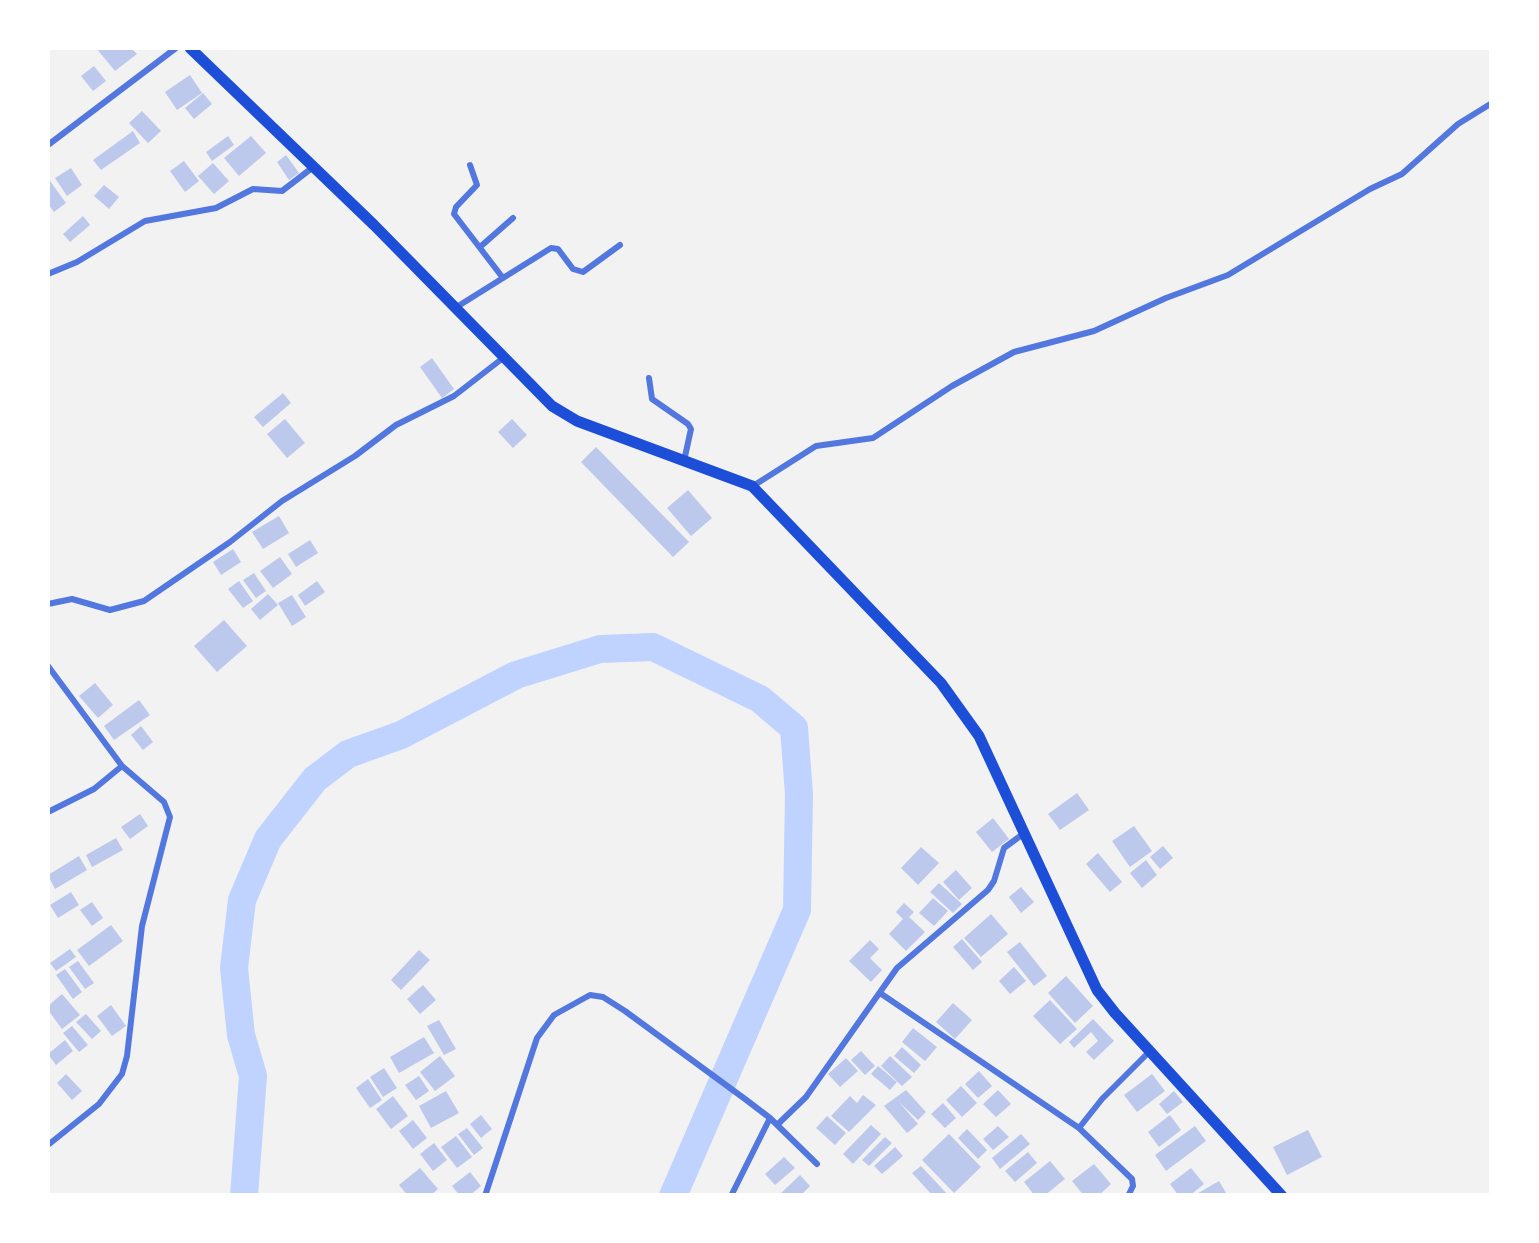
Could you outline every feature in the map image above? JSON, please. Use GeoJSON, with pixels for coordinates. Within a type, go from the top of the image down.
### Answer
{"type":"FeatureCollection","features":[{"type":"Feature","properties":{"kind":"main road"},"geometry":{"type":"LineString","coordinates":[[190,48],[552,406],[577,421],[752,486],[941,682],[979,736],[1090,977],[1115,1013],[1282,1196]]}},
{"type":"Feature","properties":{"kind":"street"},"geometry":{"type":"LineString","coordinates":[[48,145],[176,48]]}},
{"type":"Feature","properties":{"kind":"street"},"geometry":{"type":"LineString","coordinates":[[752,486],[816,446],[873,438],[942,392],[1014,352],[1094,331],[1228,275],[1370,189],[1402,174],[1458,124],[1492,104]]}},
{"type":"Feature","properties":{"kind":"street"},"geometry":{"type":"LineString","coordinates":[[470,165],[477,185],[456,206],[454,214],[503,278]]}},
{"type":"Feature","properties":{"kind":"street"},"geometry":{"type":"LineString","coordinates":[[48,274],[77,262],[136,225],[154,218],[216,208],[253,189],[282,191],[313,167]]}},
{"type":"Feature","properties":{"kind":"street"},"geometry":{"type":"LineString","coordinates":[[480,248],[514,218]]}},
{"type":"Feature","properties":{"kind":"street"},"geometry":{"type":"LineString","coordinates":[[454,308],[551,248],[558,249],[573,269],[583,272],[620,245]]}},
{"type":"Feature","properties":{"kind":"street"},"geometry":{"type":"LineString","coordinates":[[48,604],[72,600],[110,610],[144,601],[282,501],[355,456],[396,425],[454,396],[503,358]]}},
{"type":"Feature","properties":{"kind":"street"},"geometry":{"type":"LineString","coordinates":[[649,378],[652,399],[691,430],[684,462]]}},
{"type":"Feature","properties":{"kind":"street"},"geometry":{"type":"LineString","coordinates":[[48,666],[122,766],[164,802],[170,817],[142,926],[128,1056],[113,1089],[48,1145]]}},
{"type":"Feature","properties":{"kind":"street"},"geometry":{"type":"LineString","coordinates":[[48,812],[94,790],[122,766]]}},
{"type":"Feature","properties":{"kind":"street"},"geometry":{"type":"LineString","coordinates":[[730,1196],[774,1122],[806,1097],[904,962],[988,890],[1004,848],[1024,833]]}},
{"type":"Feature","properties":{"kind":"street"},"geometry":{"type":"LineString","coordinates":[[880,994],[1080,1128],[1132,1179],[1128,1196]]}},
{"type":"Feature","properties":{"kind":"street"},"geometry":{"type":"LineString","coordinates":[[485,1196],[537,1038],[554,1015],[580,999],[603,997],[774,1122],[817,1164]]}},
{"type":"Feature","properties":{"kind":"street"},"geometry":{"type":"LineString","coordinates":[[1080,1128],[1102,1099],[1150,1052]]}},
{"type":"Feature","properties":{"kind":"building"},"geometry":{"type":"Polygon","coordinates":[[[96,48],[131,48],[137,54],[115,71],[96,48]]]}},
{"type":"Feature","properties":{"kind":"building"},"geometry":{"type":"Polygon","coordinates":[[[94,66],[106,81],[93,91],[81,76],[94,66]]]}},
{"type":"Feature","properties":{"kind":"building"},"geometry":{"type":"Polygon","coordinates":[[[190,75],[202,93],[177,110],[165,92],[190,75]]]}},
{"type":"Feature","properties":{"kind":"building"},"geometry":{"type":"Polygon","coordinates":[[[203,93],[212,104],[194,119],[185,108],[203,93]]]}},
{"type":"Feature","properties":{"kind":"building"},"geometry":{"type":"Polygon","coordinates":[[[142,111],[161,131],[148,143],[129,123],[142,111]]]}},
{"type":"Feature","properties":{"kind":"building"},"geometry":{"type":"Polygon","coordinates":[[[133,131],[140,143],[101,170],[93,160],[133,131]]]}},
{"type":"Feature","properties":{"kind":"building"},"geometry":{"type":"Polygon","coordinates":[[[228,136],[234,145],[212,161],[206,152],[228,136]]]}},
{"type":"Feature","properties":{"kind":"building"},"geometry":{"type":"Polygon","coordinates":[[[251,136],[266,153],[239,176],[224,158],[251,136]]]}},
{"type":"Feature","properties":{"kind":"building"},"geometry":{"type":"Polygon","coordinates":[[[286,155],[299,173],[289,180],[277,162],[286,155]]]}},
{"type":"Feature","properties":{"kind":"building"},"geometry":{"type":"Polygon","coordinates":[[[184,161],[199,181],[185,192],[170,171],[184,161]]]}},
{"type":"Feature","properties":{"kind":"building"},"geometry":{"type":"Polygon","coordinates":[[[213,163],[229,181],[214,194],[198,176],[213,163]]]}},
{"type":"Feature","properties":{"kind":"building"},"geometry":{"type":"Polygon","coordinates":[[[71,168],[82,185],[67,196],[55,178],[71,168]]]}},
{"type":"Feature","properties":{"kind":"building"},"geometry":{"type":"Polygon","coordinates":[[[50,181],[66,203],[54,212],[48,204],[50,181]]]}},
{"type":"Feature","properties":{"kind":"building"},"geometry":{"type":"Polygon","coordinates":[[[104,185],[119,197],[109,209],[94,196],[104,185]]]}},
{"type":"Feature","properties":{"kind":"building"},"geometry":{"type":"Polygon","coordinates":[[[83,216],[90,225],[70,242],[63,234],[83,216]]]}},
{"type":"Feature","properties":{"kind":"building"},"geometry":{"type":"Polygon","coordinates":[[[432,358],[454,389],[442,398],[420,367],[432,358]]]}},
{"type":"Feature","properties":{"kind":"building"},"geometry":{"type":"Polygon","coordinates":[[[283,393],[291,403],[263,427],[254,417],[283,393]]]}},
{"type":"Feature","properties":{"kind":"building"},"geometry":{"type":"Polygon","coordinates":[[[285,419],[305,443],[287,458],[267,434],[285,419]]]}},
{"type":"Feature","properties":{"kind":"building"},"geometry":{"type":"Polygon","coordinates":[[[512,419],[527,435],[513,448],[498,432],[512,419]]]}},
{"type":"Feature","properties":{"kind":"building"},"geometry":{"type":"Polygon","coordinates":[[[596,447],[689,542],[673,557],[581,462],[596,447]]]}},
{"type":"Feature","properties":{"kind":"building"},"geometry":{"type":"Polygon","coordinates":[[[688,490],[712,518],[691,536],[667,508],[688,490]]]}},
{"type":"Feature","properties":{"kind":"building"},"geometry":{"type":"Polygon","coordinates":[[[279,516],[289,533],[263,549],[252,532],[279,516]]]}},
{"type":"Feature","properties":{"kind":"building"},"geometry":{"type":"Polygon","coordinates":[[[310,540],[318,553],[296,567],[288,554],[310,540]]]}},
{"type":"Feature","properties":{"kind":"building"},"geometry":{"type":"Polygon","coordinates":[[[233,549],[241,562],[221,575],[213,562],[233,549]]]}},
{"type":"Feature","properties":{"kind":"building"},"geometry":{"type":"Polygon","coordinates":[[[280,557],[292,574],[273,588],[260,571],[280,557]]]}},
{"type":"Feature","properties":{"kind":"building"},"geometry":{"type":"Polygon","coordinates":[[[254,573],[266,591],[256,598],[243,580],[254,573]]]}},
{"type":"Feature","properties":{"kind":"building"},"geometry":{"type":"Polygon","coordinates":[[[239,581],[253,601],[243,608],[228,589],[239,581]]]}},
{"type":"Feature","properties":{"kind":"building"},"geometry":{"type":"Polygon","coordinates":[[[317,581],[325,592],[305,606],[298,595],[317,581]]]}},
{"type":"Feature","properties":{"kind":"building"},"geometry":{"type":"Polygon","coordinates":[[[268,594],[278,605],[260,620],[251,609],[268,594]]]}},
{"type":"Feature","properties":{"kind":"building"},"geometry":{"type":"Polygon","coordinates":[[[292,595],[306,617],[292,626],[278,603],[292,595]]]}},
{"type":"Feature","properties":{"kind":"building"},"geometry":{"type":"Polygon","coordinates":[[[224,620],[247,646],[217,672],[194,646],[224,620]]]}},
{"type":"Feature","properties":{"kind":"building"},"geometry":{"type":"Polygon","coordinates":[[[95,683],[113,705],[98,718],[79,696],[95,683]]]}},
{"type":"Feature","properties":{"kind":"building"},"geometry":{"type":"Polygon","coordinates":[[[139,700],[150,715],[114,740],[104,726],[139,700]]]}},
{"type":"Feature","properties":{"kind":"building"},"geometry":{"type":"Polygon","coordinates":[[[141,726],[153,742],[143,750],[131,735],[141,726]]]}},
{"type":"Feature","properties":{"kind":"building"},"geometry":{"type":"Polygon","coordinates":[[[1077,793],[1089,810],[1060,830],[1048,814],[1077,793]]]}},
{"type":"Feature","properties":{"kind":"building"},"geometry":{"type":"Polygon","coordinates":[[[140,814],[148,826],[130,839],[121,827],[140,814]]]}},
{"type":"Feature","properties":{"kind":"building"},"geometry":{"type":"Polygon","coordinates":[[[993,818],[1009,839],[992,852],[976,832],[993,818]]]}},
{"type":"Feature","properties":{"kind":"building"},"geometry":{"type":"Polygon","coordinates":[[[1134,826],[1152,851],[1130,867],[1112,841],[1134,826]]]}},
{"type":"Feature","properties":{"kind":"building"},"geometry":{"type":"Polygon","coordinates":[[[116,838],[123,850],[92,867],[86,855],[116,838]]]}},
{"type":"Feature","properties":{"kind":"building"},"geometry":{"type":"Polygon","coordinates":[[[1163,846],[1173,858],[1160,869],[1150,857],[1163,846]]]}},
{"type":"Feature","properties":{"kind":"building"},"geometry":{"type":"Polygon","coordinates":[[[921,847],[939,863],[918,885],[901,868],[921,847]]]}},
{"type":"Feature","properties":{"kind":"building"},"geometry":{"type":"Polygon","coordinates":[[[1098,853],[1122,882],[1110,892],[1086,864],[1098,853]]]}},
{"type":"Feature","properties":{"kind":"building"},"geometry":{"type":"Polygon","coordinates":[[[79,856],[87,870],[55,889],[48,875],[79,856]]]}},
{"type":"Feature","properties":{"kind":"building"},"geometry":{"type":"Polygon","coordinates":[[[1146,860],[1157,875],[1142,888],[1130,873],[1146,860]]]}},
{"type":"Feature","properties":{"kind":"building"},"geometry":{"type":"Polygon","coordinates":[[[956,870],[972,888],[959,900],[943,882],[956,870]]]}},
{"type":"Feature","properties":{"kind":"building"},"geometry":{"type":"Polygon","coordinates":[[[939,883],[962,904],[953,913],[930,892],[939,883]]]}},
{"type":"Feature","properties":{"kind":"building"},"geometry":{"type":"Polygon","coordinates":[[[1021,887],[1034,902],[1021,913],[1009,897],[1021,887]]]}},
{"type":"Feature","properties":{"kind":"building"},"geometry":{"type":"Polygon","coordinates":[[[71,892],[79,905],[58,918],[50,905],[71,892]]]}},
{"type":"Feature","properties":{"kind":"building"},"geometry":{"type":"Polygon","coordinates":[[[933,898],[948,911],[934,926],[919,913],[933,898]]]}},
{"type":"Feature","properties":{"kind":"building"},"geometry":{"type":"Polygon","coordinates":[[[92,902],[103,918],[92,926],[80,910],[92,902]]]}},
{"type":"Feature","properties":{"kind":"building"},"geometry":{"type":"Polygon","coordinates":[[[904,903],[914,912],[909,917],[925,932],[906,951],[889,934],[903,919],[896,912],[904,903]]]}},
{"type":"Feature","properties":{"kind":"building"},"geometry":{"type":"Polygon","coordinates":[[[991,914],[1008,934],[981,957],[964,938],[991,914]]]}},
{"type":"Feature","properties":{"kind":"building"},"geometry":{"type":"Polygon","coordinates":[[[111,925],[123,941],[89,966],[77,950],[111,925]]]}},
{"type":"Feature","properties":{"kind":"building"},"geometry":{"type":"Polygon","coordinates":[[[962,939],[982,962],[973,970],[953,947],[962,939]]]}},
{"type":"Feature","properties":{"kind":"building"},"geometry":{"type":"Polygon","coordinates":[[[870,940],[879,949],[870,958],[882,970],[871,982],[849,961],[870,940]]]}},
{"type":"Feature","properties":{"kind":"building"},"geometry":{"type":"Polygon","coordinates":[[[1020,942],[1047,976],[1034,986],[1007,952],[1020,942]]]}},
{"type":"Feature","properties":{"kind":"building"},"geometry":{"type":"Polygon","coordinates":[[[70,949],[76,957],[56,971],[50,963],[70,949]]]}},
{"type":"Feature","properties":{"kind":"building"},"geometry":{"type":"Polygon","coordinates":[[[419,950],[430,960],[401,990],[391,980],[419,950]]]}},
{"type":"Feature","properties":{"kind":"building"},"geometry":{"type":"Polygon","coordinates":[[[78,961],[94,983],[85,989],[69,967],[78,961]]]}},
{"type":"Feature","properties":{"kind":"building"},"geometry":{"type":"Polygon","coordinates":[[[1014,967],[1026,981],[1010,994],[999,981],[1014,967]]]}},
{"type":"Feature","properties":{"kind":"building"},"geometry":{"type":"Polygon","coordinates":[[[65,969],[82,992],[73,999],[56,975],[65,969]]]}},
{"type":"Feature","properties":{"kind":"building"},"geometry":{"type":"Polygon","coordinates":[[[1066,976],[1093,1006],[1075,1023],[1048,993],[1066,976]]]}},
{"type":"Feature","properties":{"kind":"building"},"geometry":{"type":"Polygon","coordinates":[[[423,985],[436,1000],[420,1014],[407,999],[423,985]]]}},
{"type":"Feature","properties":{"kind":"building"},"geometry":{"type":"Polygon","coordinates":[[[62,994],[80,1015],[62,1029],[48,1006],[62,994]]]}},
{"type":"Feature","properties":{"kind":"building"},"geometry":{"type":"Polygon","coordinates":[[[1050,1000],[1077,1029],[1060,1044],[1033,1016],[1050,1000]]]}},
{"type":"Feature","properties":{"kind":"building"},"geometry":{"type":"Polygon","coordinates":[[[953,1003],[972,1020],[955,1039],[936,1022],[953,1003]]]}},
{"type":"Feature","properties":{"kind":"building"},"geometry":{"type":"Polygon","coordinates":[[[111,1005],[126,1026],[112,1036],[97,1016],[111,1005]]]}},
{"type":"Feature","properties":{"kind":"building"},"geometry":{"type":"Polygon","coordinates":[[[86,1014],[101,1031],[92,1039],[76,1022],[86,1014]]]}},
{"type":"Feature","properties":{"kind":"building"},"geometry":{"type":"Polygon","coordinates":[[[1093,1019],[1114,1041],[1094,1060],[1086,1052],[1098,1041],[1091,1032],[1074,1048],[1069,1042],[1093,1019]]]}},
{"type":"Feature","properties":{"kind":"building"},"geometry":{"type":"Polygon","coordinates":[[[439,1020],[456,1049],[444,1055],[427,1026],[439,1020]]]}},
{"type":"Feature","properties":{"kind":"building"},"geometry":{"type":"Polygon","coordinates":[[[72,1026],[88,1045],[79,1052],[63,1033],[72,1026]]]}},
{"type":"Feature","properties":{"kind":"building"},"geometry":{"type":"Polygon","coordinates":[[[913,1028],[937,1047],[925,1061],[902,1042],[913,1028]]]}},
{"type":"Feature","properties":{"kind":"building"},"geometry":{"type":"Polygon","coordinates":[[[424,1037],[434,1053],[399,1073],[390,1057],[424,1037]]]}},
{"type":"Feature","properties":{"kind":"building"},"geometry":{"type":"Polygon","coordinates":[[[65,1040],[73,1051],[56,1065],[48,1054],[65,1040]]]}},
{"type":"Feature","properties":{"kind":"building"},"geometry":{"type":"Polygon","coordinates":[[[902,1047],[921,1065],[914,1073],[894,1056],[902,1047]]]}},
{"type":"Feature","properties":{"kind":"building"},"geometry":{"type":"Polygon","coordinates":[[[861,1051],[875,1066],[865,1075],[851,1060],[861,1051]]]}},
{"type":"Feature","properties":{"kind":"building"},"geometry":{"type":"Polygon","coordinates":[[[440,1056],[455,1076],[435,1091],[420,1072],[440,1056]]]}},
{"type":"Feature","properties":{"kind":"building"},"geometry":{"type":"Polygon","coordinates":[[[890,1056],[912,1077],[902,1086],[881,1066],[890,1056]]]}},
{"type":"Feature","properties":{"kind":"building"},"geometry":{"type":"Polygon","coordinates":[[[846,1058],[858,1071],[840,1087],[828,1074],[846,1058]]]}},
{"type":"Feature","properties":{"kind":"building"},"geometry":{"type":"Polygon","coordinates":[[[878,1066],[897,1082],[890,1090],[871,1074],[878,1066]]]}},
{"type":"Feature","properties":{"kind":"building"},"geometry":{"type":"Polygon","coordinates":[[[384,1068],[397,1088],[383,1097],[370,1077],[384,1068]]]}},
{"type":"Feature","properties":{"kind":"building"},"geometry":{"type":"Polygon","coordinates":[[[979,1071],[992,1086],[978,1098],[965,1084],[979,1071]]]}},
{"type":"Feature","properties":{"kind":"building"},"geometry":{"type":"Polygon","coordinates":[[[66,1074],[82,1091],[72,1100],[57,1083],[66,1074]]]}},
{"type":"Feature","properties":{"kind":"building"},"geometry":{"type":"Polygon","coordinates":[[[1152,1074],[1165,1091],[1137,1112],[1124,1095],[1152,1074]]]}},
{"type":"Feature","properties":{"kind":"building"},"geometry":{"type":"Polygon","coordinates":[[[419,1076],[429,1091],[416,1100],[405,1085],[419,1076]]]}},
{"type":"Feature","properties":{"kind":"building"},"geometry":{"type":"Polygon","coordinates":[[[368,1079],[382,1100],[370,1108],[356,1088],[368,1079]]]}},
{"type":"Feature","properties":{"kind":"building"},"geometry":{"type":"Polygon","coordinates":[[[961,1086],[977,1103],[962,1117],[946,1100],[961,1086]]]}},
{"type":"Feature","properties":{"kind":"building"},"geometry":{"type":"Polygon","coordinates":[[[906,1090],[926,1112],[918,1120],[899,1102],[918,1124],[907,1133],[884,1106],[906,1090]]]}},
{"type":"Feature","properties":{"kind":"building"},"geometry":{"type":"Polygon","coordinates":[[[998,1090],[1011,1104],[996,1117],[983,1104],[998,1090]]]}},
{"type":"Feature","properties":{"kind":"building"},"geometry":{"type":"Polygon","coordinates":[[[446,1091],[459,1113],[431,1128],[419,1106],[446,1091]]]}},
{"type":"Feature","properties":{"kind":"building"},"geometry":{"type":"Polygon","coordinates":[[[1174,1091],[1183,1102],[1167,1114],[1159,1104],[1174,1091]]]}},
{"type":"Feature","properties":{"kind":"building"},"geometry":{"type":"Polygon","coordinates":[[[863,1095],[876,1105],[849,1132],[831,1116],[850,1096],[857,1103],[863,1095]]]}},
{"type":"Feature","properties":{"kind":"building"},"geometry":{"type":"Polygon","coordinates":[[[393,1096],[408,1116],[391,1129],[376,1109],[393,1096]]]}},
{"type":"Feature","properties":{"kind":"building"},"geometry":{"type":"Polygon","coordinates":[[[943,1103],[956,1118],[945,1128],[931,1114],[943,1103]]]}},
{"type":"Feature","properties":{"kind":"building"},"geometry":{"type":"Polygon","coordinates":[[[481,1115],[492,1129],[481,1138],[470,1124],[481,1115]]]}},
{"type":"Feature","properties":{"kind":"building"},"geometry":{"type":"Polygon","coordinates":[[[1170,1115],[1181,1130],[1159,1147],[1148,1132],[1170,1115]]]}},
{"type":"Feature","properties":{"kind":"building"},"geometry":{"type":"Polygon","coordinates":[[[827,1116],[846,1133],[835,1145],[816,1128],[827,1116]]]}},
{"type":"Feature","properties":{"kind":"building"},"geometry":{"type":"Polygon","coordinates":[[[413,1120],[427,1138],[413,1149],[399,1131],[413,1120]]]}},
{"type":"Feature","properties":{"kind":"building"},"geometry":{"type":"Polygon","coordinates":[[[871,1125],[881,1134],[853,1164],[843,1154],[871,1125]]]}},
{"type":"Feature","properties":{"kind":"building"},"geometry":{"type":"Polygon","coordinates":[[[998,1126],[1009,1137],[993,1150],[983,1139],[998,1126]]]}},
{"type":"Feature","properties":{"kind":"building"},"geometry":{"type":"Polygon","coordinates":[[[1195,1126],[1206,1141],[1166,1171],[1155,1155],[1195,1126]]]}},
{"type":"Feature","properties":{"kind":"building"},"geometry":{"type":"Polygon","coordinates":[[[467,1128],[483,1148],[474,1155],[458,1134],[467,1128]]]}},
{"type":"Feature","properties":{"kind":"building"},"geometry":{"type":"Polygon","coordinates":[[[967,1129],[987,1150],[978,1159],[958,1138],[967,1129]]]}},
{"type":"Feature","properties":{"kind":"building"},"geometry":{"type":"Polygon","coordinates":[[[1308,1130],[1322,1157],[1287,1175],[1273,1147],[1308,1130]]]}},
{"type":"Feature","properties":{"kind":"building"},"geometry":{"type":"Polygon","coordinates":[[[949,1134],[981,1167],[954,1193],[922,1160],[949,1134]]]}},
{"type":"Feature","properties":{"kind":"building"},"geometry":{"type":"Polygon","coordinates":[[[1021,1134],[1030,1144],[1000,1169],[992,1158],[1021,1134]]]}},
{"type":"Feature","properties":{"kind":"building"},"geometry":{"type":"Polygon","coordinates":[[[456,1136],[472,1157],[457,1168],[441,1147],[456,1136]]]}},
{"type":"Feature","properties":{"kind":"building"},"geometry":{"type":"Polygon","coordinates":[[[885,1137],[892,1143],[869,1166],[862,1160],[885,1137]]]}},
{"type":"Feature","properties":{"kind":"building"},"geometry":{"type":"Polygon","coordinates":[[[434,1143],[447,1160],[433,1171],[420,1154],[434,1143]]]}},
{"type":"Feature","properties":{"kind":"building"},"geometry":{"type":"Polygon","coordinates":[[[895,1147],[903,1156],[882,1174],[874,1166],[895,1147]]]}},
{"type":"Feature","properties":{"kind":"building"},"geometry":{"type":"Polygon","coordinates":[[[1028,1152],[1037,1163],[1015,1182],[1005,1171],[1028,1152]]]}},
{"type":"Feature","properties":{"kind":"building"},"geometry":{"type":"Polygon","coordinates":[[[784,1157],[795,1168],[775,1185],[765,1174],[784,1157]]]}},
{"type":"Feature","properties":{"kind":"building"},"geometry":{"type":"Polygon","coordinates":[[[1050,1161],[1065,1179],[1044,1196],[1035,1196],[1024,1182],[1050,1161]]]}},
{"type":"Feature","properties":{"kind":"building"},"geometry":{"type":"Polygon","coordinates":[[[1094,1164],[1111,1184],[1098,1196],[1084,1196],[1072,1181],[1094,1164]]]}},
{"type":"Feature","properties":{"kind":"building"},"geometry":{"type":"Polygon","coordinates":[[[921,1166],[949,1196],[933,1196],[912,1173],[921,1166]]]}},
{"type":"Feature","properties":{"kind":"building"},"geometry":{"type":"Polygon","coordinates":[[[420,1168],[438,1189],[430,1196],[408,1196],[399,1185],[420,1168]]]}},
{"type":"Feature","properties":{"kind":"building"},"geometry":{"type":"Polygon","coordinates":[[[1191,1168],[1204,1184],[1189,1196],[1179,1196],[1170,1184],[1191,1168]]]}},
{"type":"Feature","properties":{"kind":"building"},"geometry":{"type":"Polygon","coordinates":[[[470,1172],[481,1186],[469,1196],[460,1196],[452,1186],[470,1172]]]}},
{"type":"Feature","properties":{"kind":"building"},"geometry":{"type":"Polygon","coordinates":[[[800,1175],[810,1186],[800,1196],[778,1196],[800,1175]]]}},
{"type":"Feature","properties":{"kind":"building"},"geometry":{"type":"Polygon","coordinates":[[[1219,1181],[1228,1196],[1193,1196],[1219,1181]]]}},
{"type":"Feature","properties":{"kind":"waterway"},"geometry":{"type":"LineString","coordinates":[[244,1196],[253,1076],[241,1035],[234,968],[242,900],[268,839],[315,779],[348,754],[401,735],[516,675],[600,649],[653,647],[760,699],[794,728],[799,794],[797,910],[673,1196]]}}]}
